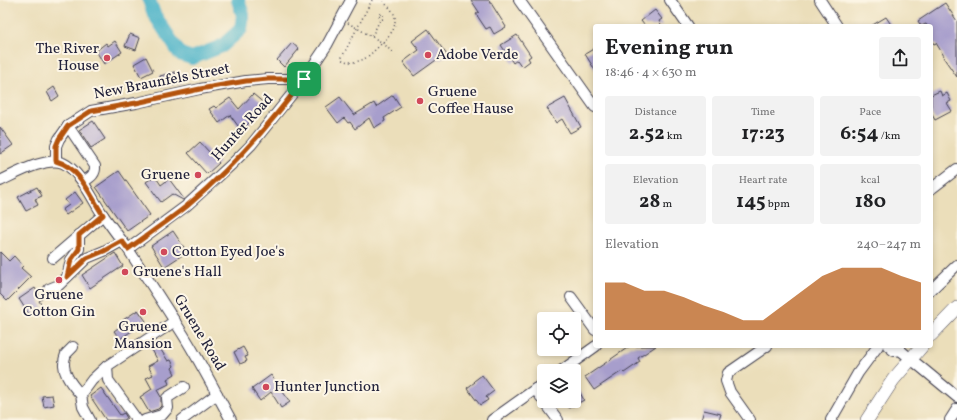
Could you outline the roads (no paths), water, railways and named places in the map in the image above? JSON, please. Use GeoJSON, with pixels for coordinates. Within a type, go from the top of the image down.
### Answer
{"type":"FeatureCollection","features":[{"type":"Feature","properties":{"kind":"main road"},"geometry":{"type":"LineString","coordinates":[[933,333],[957,308]]}},
{"type":"Feature","properties":{"kind":"main road"},"geometry":{"type":"LineString","coordinates":[[867,420],[893,380],[920,348]]}},
{"type":"Feature","properties":{"kind":"street","name":"Hunter Road"},"geometry":{"type":"LineString","coordinates":[[49,289],[59,286],[87,258],[125,245],[186,206],[232,164],[251,145],[304,79],[327,45],[351,0]]}},
{"type":"Feature","properties":{"kind":"street"},"geometry":{"type":"LineString","coordinates":[[519,0],[593,104]]}},
{"type":"Feature","properties":{"kind":"street"},"geometry":{"type":"LineString","coordinates":[[670,0],[687,24]]}},
{"type":"Feature","properties":{"kind":"street"},"geometry":{"type":"LineString","coordinates":[[820,0],[836,24]]}},
{"type":"Feature","properties":{"kind":"street","name":"New Braunfels Street"},"geometry":{"type":"LineString","coordinates":[[56,161],[56,146],[68,126],[91,111],[246,81],[268,79],[304,79]]}},
{"type":"Feature","properties":{"kind":"street"},"geometry":{"type":"LineString","coordinates":[[68,126],[95,166],[96,170],[94,174],[83,182]]}},
{"type":"Feature","properties":{"kind":"street"},"geometry":{"type":"LineString","coordinates":[[0,181],[28,168],[47,162],[56,161]]}},
{"type":"Feature","properties":{"kind":"street","name":"Gruene Road"},"geometry":{"type":"LineString","coordinates":[[56,161],[64,163],[83,182],[103,215],[125,245],[175,321],[231,420]]}},
{"type":"Feature","properties":{"kind":"street"},"geometry":{"type":"LineString","coordinates":[[933,187],[957,169]]}},
{"type":"Feature","properties":{"kind":"street"},"geometry":{"type":"LineString","coordinates":[[53,258],[103,215]]}},
{"type":"Feature","properties":{"kind":"street"},"geometry":{"type":"LineString","coordinates":[[67,277],[71,260],[79,249],[79,235]]}},
{"type":"Feature","properties":{"kind":"street"},"geometry":{"type":"LineString","coordinates":[[933,288],[957,265]]}},
{"type":"Feature","properties":{"kind":"street"},"geometry":{"type":"LineString","coordinates":[[571,296],[593,327]]}},
{"type":"Feature","properties":{"kind":"street"},"geometry":{"type":"LineString","coordinates":[[81,394],[92,380],[107,366],[175,321]]}},
{"type":"Feature","properties":{"kind":"street"},"geometry":{"type":"LineString","coordinates":[[73,347],[67,354],[64,364],[66,375],[81,394],[83,407],[90,420]]}},
{"type":"Feature","properties":{"kind":"street"},"geometry":{"type":"LineString","coordinates":[[571,364],[593,348]]}},
{"type":"Feature","properties":{"kind":"street"},"geometry":{"type":"LineString","coordinates":[[750,420],[730,392],[726,381],[728,374],[765,348]]}},
{"type":"Feature","properties":{"kind":"street"},"geometry":{"type":"LineString","coordinates":[[831,420],[858,373],[877,348]]}},
{"type":"Feature","properties":{"kind":"street"},"geometry":{"type":"LineString","coordinates":[[890,348],[894,351],[900,348],[910,360],[957,397]]}},
{"type":"Feature","properties":{"kind":"street"},"geometry":{"type":"LineString","coordinates":[[107,366],[108,380],[137,420]]}},
{"type":"Feature","properties":{"kind":"street"},"geometry":{"type":"LineString","coordinates":[[145,420],[162,415],[168,408],[168,398],[184,386]]}},
{"type":"Feature","properties":{"kind":"street"},"geometry":{"type":"LineString","coordinates":[[492,420],[535,389],[558,420]]}},
{"type":"Feature","properties":{"kind":"street"},"geometry":{"type":"LineString","coordinates":[[182,420],[217,394]]}},
{"type":"Feature","properties":{"kind":"street"},"geometry":{"type":"LineString","coordinates":[[950,420],[957,408]]}},
{"type":"Feature","properties":{"kind":"waterway"},"geometry":{"type":"LineString","coordinates":[[149,0],[154,14],[180,54],[192,58],[222,46],[241,29],[243,15],[238,0]]}},
{"type":"Feature","properties":{"kind":"place","name":"Adobe Verde"},"geometry":{"type":"Point","coordinates":[428,55]}},
{"type":"Feature","properties":{"kind":"place","name":"The River House"},"geometry":{"type":"Point","coordinates":[107,58]}},
{"type":"Feature","properties":{"kind":"place","name":"Gruene Coffee Hause"},"geometry":{"type":"Point","coordinates":[420,101]}},
{"type":"Feature","properties":{"kind":"place","name":"Gruene"},"geometry":{"type":"Point","coordinates":[198,175]}},
{"type":"Feature","properties":{"kind":"place","name":"Cotton Eyed Joe's"},"geometry":{"type":"Point","coordinates":[164,252]}},
{"type":"Feature","properties":{"kind":"place","name":"Gruene's Hall"},"geometry":{"type":"Point","coordinates":[125,272]}},
{"type":"Feature","properties":{"kind":"place","name":"Gruene Cotton Gin"},"geometry":{"type":"Point","coordinates":[59,280]}},
{"type":"Feature","properties":{"kind":"place","name":"Gruene Mansion"},"geometry":{"type":"Point","coordinates":[143,312]}},
{"type":"Feature","properties":{"kind":"place","name":"Hunter Junction"},"geometry":{"type":"Point","coordinates":[266,387]}}]}
